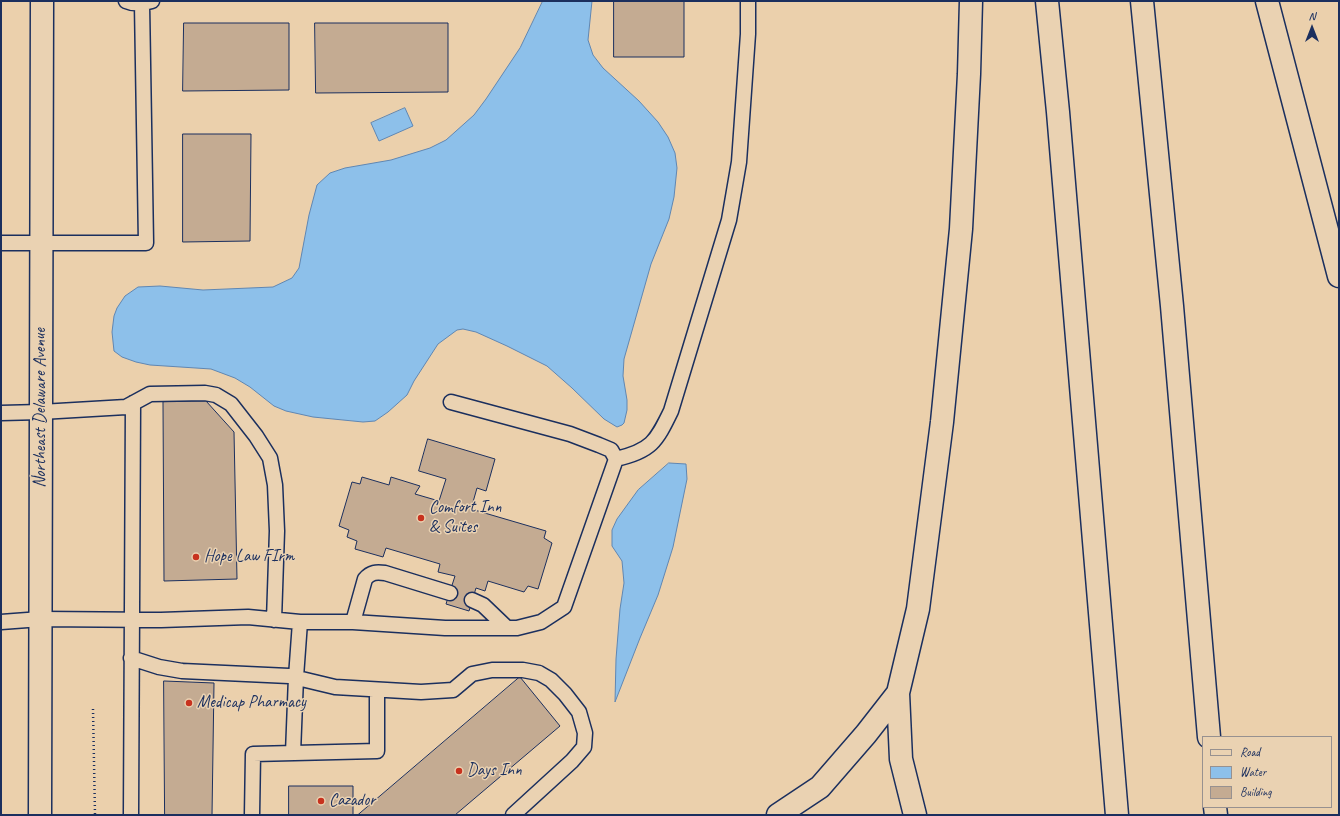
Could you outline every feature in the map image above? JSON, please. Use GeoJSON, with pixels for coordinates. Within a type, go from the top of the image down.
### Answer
{"type":"FeatureCollection","features":[{"type":"Feature","properties":{"kind":"main road","name":"Northeast Delaware Avenue"},"geometry":{"type":"LineString","coordinates":[[40,815],[42,1]]}},
{"type":"Feature","properties":{"kind":"main road"},"geometry":{"type":"LineString","coordinates":[[915,815],[901,759],[898,693],[918,609],[942,422],[961,229],[969,74],[971,1]]}},
{"type":"Feature","properties":{"kind":"main road"},"geometry":{"type":"LineString","coordinates":[[1047,1],[1059,120],[1117,815]]}},
{"type":"Feature","properties":{"kind":"main road"},"geometry":{"type":"LineString","coordinates":[[1142,1],[1176,345],[1209,736]]}},
{"type":"Feature","properties":{"kind":"main road"},"geometry":{"type":"LineString","coordinates":[[1266,1],[1339,276]]}},
{"type":"Feature","properties":{"kind":"main road"},"geometry":{"type":"LineString","coordinates":[[778,815],[820,787],[866,734],[898,693]]}},
{"type":"Feature","properties":{"kind":"lane"},"geometry":{"type":"LineString","coordinates":[[1,243],[146,243],[147,2],[130,3],[126,1]]}},
{"type":"Feature","properties":{"kind":"lane"},"geometry":{"type":"LineString","coordinates":[[616,459],[633,455],[647,448],[660,434],[671,411],[729,220],[739,162],[748,34],[748,1]]}},
{"type":"Feature","properties":{"kind":"lane"},"geometry":{"type":"LineString","coordinates":[[1,413],[126,407],[150,394],[205,393],[216,395],[231,404],[256,436],[270,458],[275,485],[277,531],[274,620]]}},
{"type":"Feature","properties":{"kind":"lane"},"geometry":{"type":"LineString","coordinates":[[1,622],[41,619],[161,620],[248,617],[300,622],[353,622],[445,628],[517,628],[542,622],[564,607],[616,459],[611,450],[570,434],[451,402]]}},
{"type":"Feature","properties":{"kind":"lane"},"geometry":{"type":"LineString","coordinates":[[131,815],[133,403]]}},
{"type":"Feature","properties":{"kind":"lane"},"geometry":{"type":"LineString","coordinates":[[353,622],[365,579],[368,575],[375,572],[385,573],[450,593]]}},
{"type":"Feature","properties":{"kind":"lane"},"geometry":{"type":"LineString","coordinates":[[472,600],[483,606],[507,628]]}},
{"type":"Feature","properties":{"kind":"lane"},"geometry":{"type":"LineString","coordinates":[[293,753],[300,622]]}},
{"type":"Feature","properties":{"kind":"lane"},"geometry":{"type":"LineString","coordinates":[[131,658],[159,667],[182,671],[289,676],[335,687],[421,692],[453,690],[472,674],[492,670],[523,670],[539,672],[551,680],[565,694],[579,712],[585,733],[584,747],[572,761],[514,815]]}},
{"type":"Feature","properties":{"kind":"lane"},"geometry":{"type":"LineString","coordinates":[[252,815],[253,754],[377,751],[377,690]]}},
{"type":"Feature","properties":{"kind":"path"},"geometry":{"type":"LineString","coordinates":[[93,709],[95,815]]}},
{"type":"Feature","properties":{"kind":"water"},"geometry":{"type":"Polygon","coordinates":[[[543,1],[592,1],[588,40],[593,55],[603,68],[639,101],[658,122],[668,137],[675,153],[677,168],[674,197],[669,219],[651,264],[624,359],[623,376],[627,410],[624,423],[622,425],[617,427],[604,419],[547,366],[476,332],[463,329],[457,330],[438,344],[414,381],[407,395],[388,412],[375,421],[363,422],[313,417],[286,411],[274,406],[250,387],[235,378],[211,369],[150,365],[122,357],[114,351],[112,332],[114,316],[117,308],[125,296],[138,287],[160,286],[203,290],[273,287],[292,278],[299,268],[309,215],[317,185],[330,173],[345,168],[391,160],[430,148],[446,140],[474,115],[486,99],[520,48],[543,1]]]}},
{"type":"Feature","properties":{"kind":"water"},"geometry":{"type":"Polygon","coordinates":[[[405,108],[413,126],[379,141],[371,123],[405,108]]]}},
{"type":"Feature","properties":{"kind":"water"},"geometry":{"type":"Polygon","coordinates":[[[669,463],[686,464],[687,479],[673,547],[658,595],[615,702],[616,659],[620,609],[624,583],[622,561],[612,546],[612,530],[617,519],[638,490],[669,463]]]}},
{"type":"Feature","properties":{"kind":"building"},"geometry":{"type":"Polygon","coordinates":[[[614,1],[684,1],[684,57],[614,57],[614,1]]]}},
{"type":"Feature","properties":{"kind":"building"},"geometry":{"type":"Polygon","coordinates":[[[184,23],[289,23],[289,90],[183,91],[184,23]]]}},
{"type":"Feature","properties":{"kind":"building"},"geometry":{"type":"Polygon","coordinates":[[[315,23],[448,23],[448,92],[316,93],[315,23]]]}},
{"type":"Feature","properties":{"kind":"building"},"geometry":{"type":"Polygon","coordinates":[[[183,134],[251,134],[250,241],[183,242],[183,134]]]}},
{"type":"Feature","properties":{"kind":"building"},"geometry":{"type":"Polygon","coordinates":[[[206,401],[234,432],[237,579],[164,581],[163,402],[206,401]]]}},
{"type":"Feature","properties":{"kind":"building","name":"Comfort Inn & Suites"},"geometry":{"type":"Polygon","coordinates":[[[428,439],[495,459],[486,491],[477,488],[471,509],[546,531],[544,538],[552,543],[538,589],[528,586],[524,592],[488,581],[485,591],[476,588],[469,611],[446,604],[455,576],[438,572],[440,564],[386,548],[383,557],[355,549],[357,541],[347,537],[349,530],[339,526],[352,482],[360,484],[362,477],[389,485],[391,477],[420,486],[415,494],[439,501],[446,479],[419,471],[428,439]]]}},
{"type":"Feature","properties":{"kind":"building","name":"Days Inn"},"geometry":{"type":"Polygon","coordinates":[[[520,677],[560,726],[455,815],[358,815],[520,677]]]}},
{"type":"Feature","properties":{"kind":"building"},"geometry":{"type":"Polygon","coordinates":[[[164,681],[214,683],[212,815],[165,815],[164,681]]]}},
{"type":"Feature","properties":{"kind":"building","name":"Cazador"},"geometry":{"type":"Polygon","coordinates":[[[289,786],[353,786],[353,815],[289,815],[289,786]]]}},
{"type":"Feature","properties":{"kind":"place","name":"Comfort Inn & Suites"},"geometry":{"type":"Point","coordinates":[421,518]}},
{"type":"Feature","properties":{"kind":"place","name":"Hope Law FIrm"},"geometry":{"type":"Point","coordinates":[196,557]}},
{"type":"Feature","properties":{"kind":"place","name":"Medicap Pharmacy"},"geometry":{"type":"Point","coordinates":[189,703]}},
{"type":"Feature","properties":{"kind":"place","name":"Days Inn"},"geometry":{"type":"Point","coordinates":[459,771]}},
{"type":"Feature","properties":{"kind":"place","name":"Cazador"},"geometry":{"type":"Point","coordinates":[321,801]}}]}
